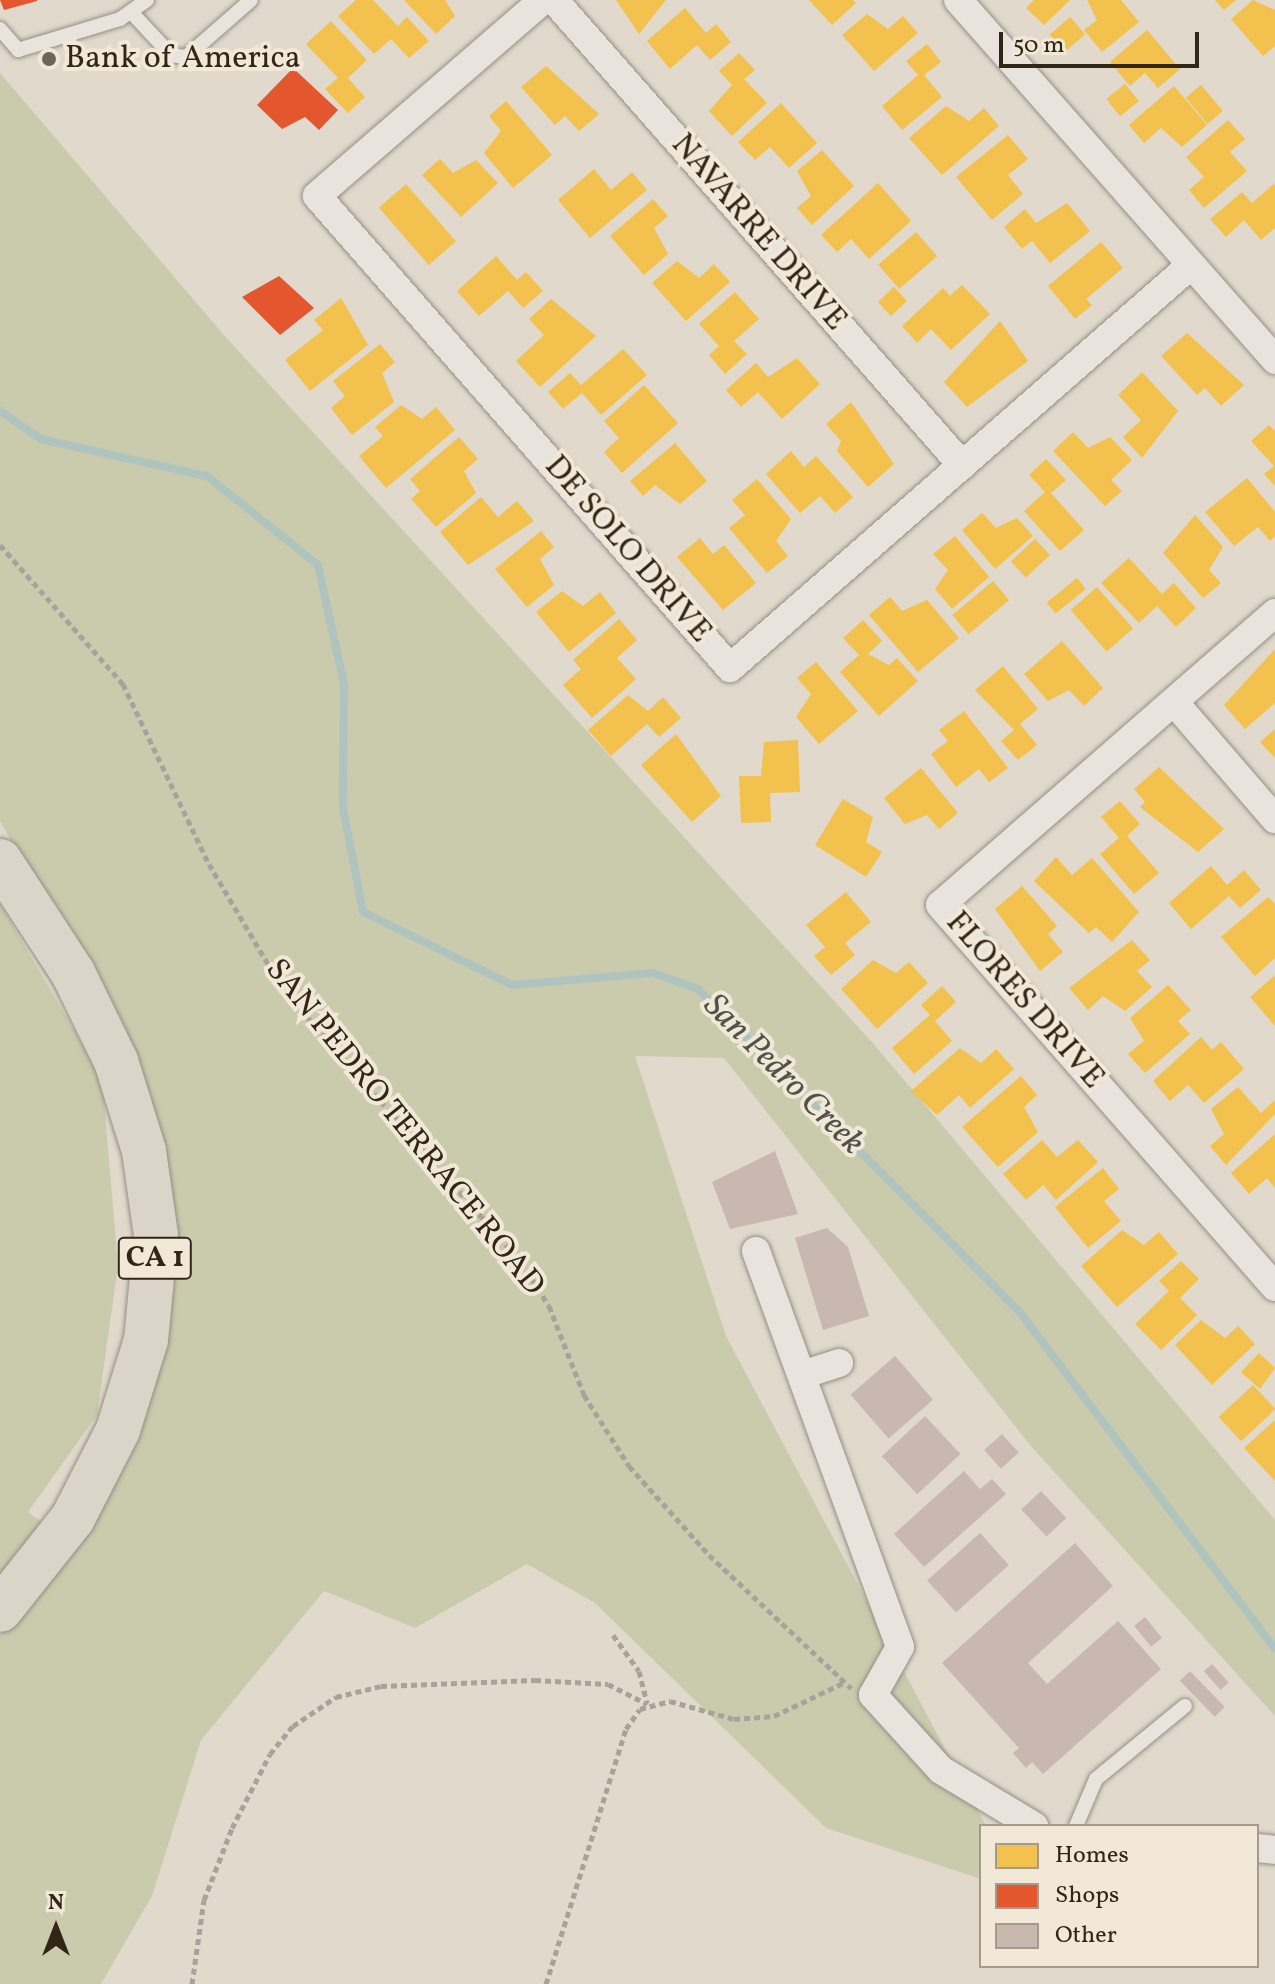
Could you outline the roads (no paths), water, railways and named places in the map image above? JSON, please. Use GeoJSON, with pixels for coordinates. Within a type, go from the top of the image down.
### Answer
{"type":"FeatureCollection","features":[{"type":"Feature","properties":{"kind":"highway","name":"CA 1"},"geometry":{"type":"LineString","coordinates":[[0,861],[73,973],[116,1061],[144,1151],[156,1235],[146,1340],[118,1430],[67,1526],[0,1610]]}},
{"type":"Feature","properties":{"kind":"street","name":"DE SOLO DRIVE"},"geometry":{"type":"LineString","coordinates":[[543,0],[317,196],[730,668],[1191,265]]}},
{"type":"Feature","properties":{"kind":"street","name":"NAVARRE DRIVE"},"geometry":{"type":"LineString","coordinates":[[554,0],[962,465]]}},
{"type":"Feature","properties":{"kind":"street"},"geometry":{"type":"LineString","coordinates":[[958,0],[1275,360]]}},
{"type":"Feature","properties":{"kind":"street","name":"FLORES DRIVE"},"geometry":{"type":"LineString","coordinates":[[1275,613],[940,905],[1275,1287]]}},
{"type":"Feature","properties":{"kind":"street"},"geometry":{"type":"LineString","coordinates":[[1174,702],[1275,819]]}},
{"type":"Feature","properties":{"kind":"street"},"geometry":{"type":"LineString","coordinates":[[756,1251],[900,1647],[874,1684],[886,1709],[941,1770],[1031,1824]]}},
{"type":"Feature","properties":{"kind":"street"},"geometry":{"type":"LineString","coordinates":[[802,1375],[839,1363]]}},
{"type":"Feature","properties":{"kind":"lane"},"geometry":{"type":"LineString","coordinates":[[0,29],[18,50],[132,13],[147,0]]}},
{"type":"Feature","properties":{"kind":"lane"},"geometry":{"type":"LineString","coordinates":[[132,13],[171,55],[186,57],[251,0]]}},
{"type":"Feature","properties":{"kind":"lane"},"geometry":{"type":"LineString","coordinates":[[1077,1824],[1096,1779],[1185,1706]]}},
{"type":"Feature","properties":{"kind":"waterway","name":"San Pedro Creek"},"geometry":{"type":"LineString","coordinates":[[0,411],[41,439],[207,476],[318,565],[344,684],[343,808],[363,912],[512,985],[653,973],[698,989],[1018,1310],[1275,1648]]}},
{"type":"Feature","properties":{"kind":"place","name":"Bank of America"},"geometry":{"type":"Point","coordinates":[49,59]}}]}
